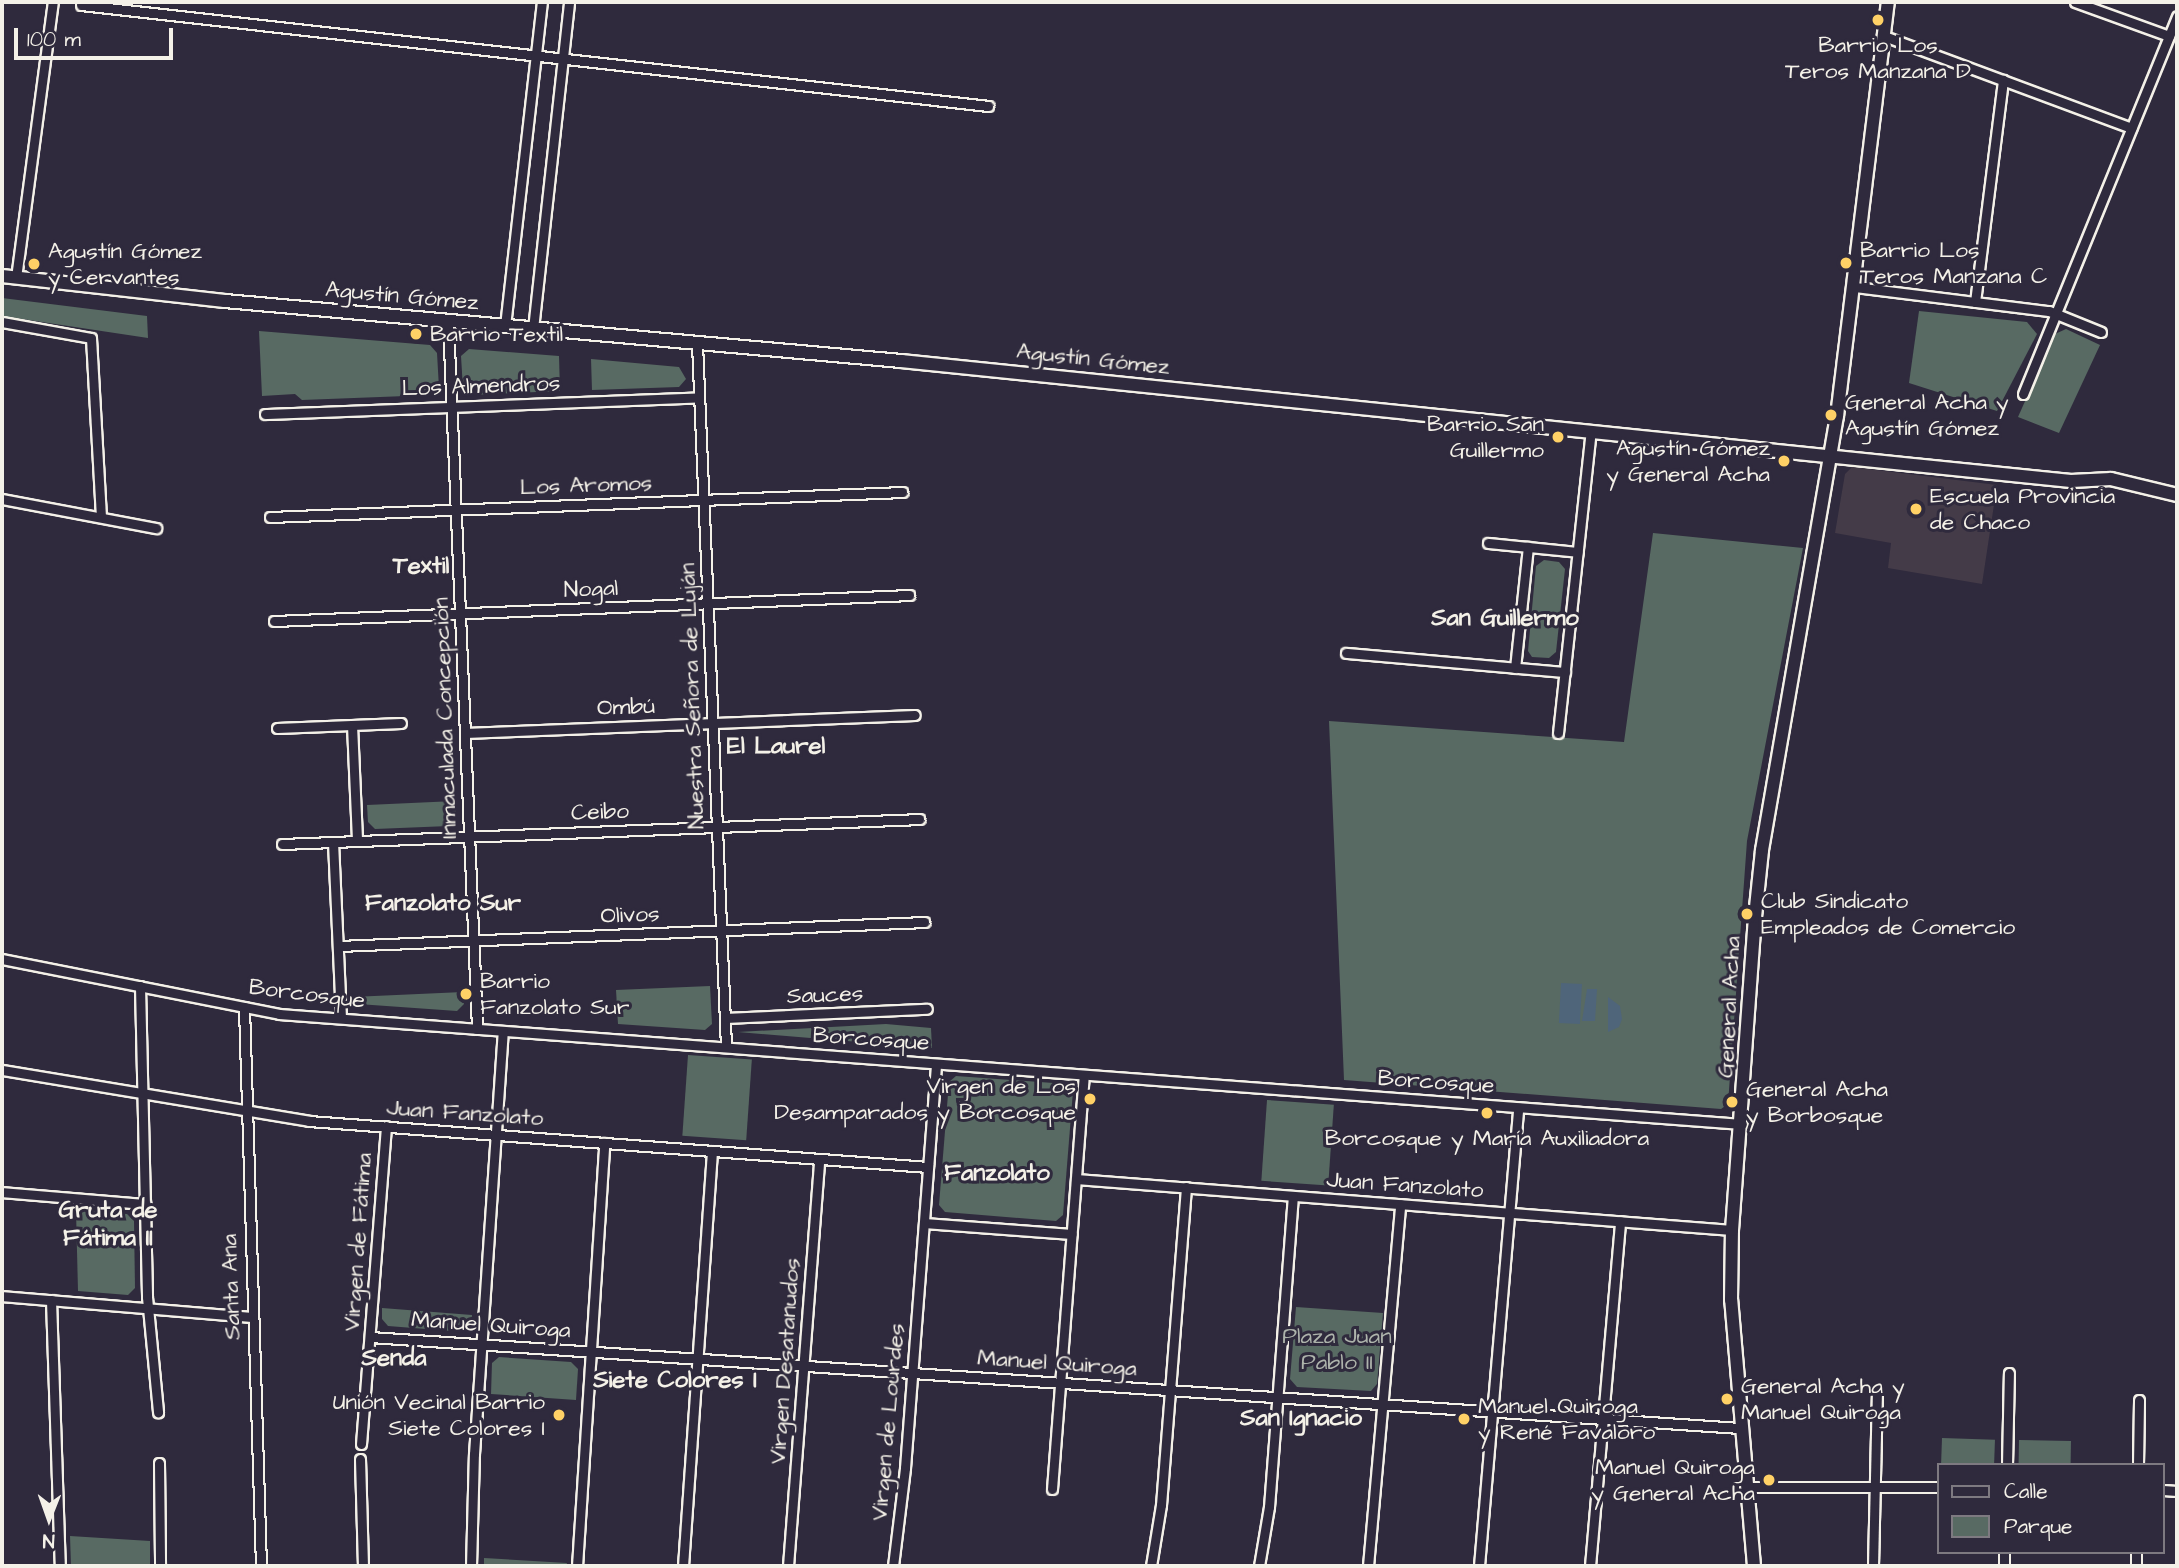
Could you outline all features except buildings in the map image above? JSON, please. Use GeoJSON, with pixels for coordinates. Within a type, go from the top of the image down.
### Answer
{"type":"FeatureCollection","features":[{"type":"Feature","properties":{"kind":"main road","name":"General Acha"},"geometry":{"type":"LineString","coordinates":[[1754,1566],[1733,1333],[1732,1230],[1762,850],[1831,454],[1855,287],[1888,2]]}},
{"type":"Feature","properties":{"kind":"main road","name":"Agustín Gómez"},"geometry":{"type":"LineString","coordinates":[[2,276],[1591,430],[2071,481],[2110,479],[2177,495]]}},
{"type":"Feature","properties":{"kind":"street"},"geometry":{"type":"LineString","coordinates":[[16,278],[53,2]]}},
{"type":"Feature","properties":{"kind":"street"},"geometry":{"type":"LineString","coordinates":[[505,326],[542,2]]}},
{"type":"Feature","properties":{"kind":"street"},"geometry":{"type":"LineString","coordinates":[[533,329],[569,2]]}},
{"type":"Feature","properties":{"kind":"street"},"geometry":{"type":"LineString","coordinates":[[2075,2],[2169,36]]}},
{"type":"Feature","properties":{"kind":"street"},"geometry":{"type":"LineString","coordinates":[[81,5],[988,106]]}},
{"type":"Feature","properties":{"kind":"street"},"geometry":{"type":"LineString","coordinates":[[2023,394],[2177,16]]}},
{"type":"Feature","properties":{"kind":"street"},"geometry":{"type":"LineString","coordinates":[[1884,36],[2131,128]]}},
{"type":"Feature","properties":{"kind":"street"},"geometry":{"type":"LineString","coordinates":[[1975,302],[2003,80]]}},
{"type":"Feature","properties":{"kind":"street"},"geometry":{"type":"LineString","coordinates":[[1855,287],[2057,314],[2101,332]]}},
{"type":"Feature","properties":{"kind":"street","name":"Inmaculada Concepción"},"geometry":{"type":"LineString","coordinates":[[448,321],[477,1029]]}},
{"type":"Feature","properties":{"kind":"street"},"geometry":{"type":"LineString","coordinates":[[2,322],[91,338],[101,517]]}},
{"type":"Feature","properties":{"kind":"street","name":"Nuestra Señora de Luján"},"geometry":{"type":"LineString","coordinates":[[697,343],[726,1047]]}},
{"type":"Feature","properties":{"kind":"street","name":"Los Almendros"},"geometry":{"type":"LineString","coordinates":[[265,414],[699,397]]}},
{"type":"Feature","properties":{"kind":"street"},"geometry":{"type":"LineString","coordinates":[[1558,733],[1591,430]]}},
{"type":"Feature","properties":{"kind":"street","name":"Los Aromos"},"geometry":{"type":"LineString","coordinates":[[270,517],[903,492]]}},
{"type":"Feature","properties":{"kind":"street"},"geometry":{"type":"LineString","coordinates":[[2,499],[156,528]]}},
{"type":"Feature","properties":{"kind":"street"},"geometry":{"type":"LineString","coordinates":[[1489,543],[1578,552]]}},
{"type":"Feature","properties":{"kind":"street"},"geometry":{"type":"LineString","coordinates":[[1515,668],[1528,547]]}},
{"type":"Feature","properties":{"kind":"street","name":"Nogal"},"geometry":{"type":"LineString","coordinates":[[274,621],[909,595]]}},
{"type":"Feature","properties":{"kind":"street"},"geometry":{"type":"LineString","coordinates":[[1346,653],[1565,672]]}},
{"type":"Feature","properties":{"kind":"street","name":"Ombú"},"geometry":{"type":"LineString","coordinates":[[465,733],[915,715]]}},
{"type":"Feature","properties":{"kind":"street"},"geometry":{"type":"LineString","coordinates":[[277,728],[401,723]]}},
{"type":"Feature","properties":{"kind":"street"},"geometry":{"type":"LineString","coordinates":[[352,725],[357,841]]}},
{"type":"Feature","properties":{"kind":"street","name":"Ceibo"},"geometry":{"type":"LineString","coordinates":[[282,844],[920,819]]}},
{"type":"Feature","properties":{"kind":"street"},"geometry":{"type":"LineString","coordinates":[[333,842],[341,1018]]}},
{"type":"Feature","properties":{"kind":"street","name":"Olivos"},"geometry":{"type":"LineString","coordinates":[[338,946],[925,922]]}},
{"type":"Feature","properties":{"kind":"street","name":"Borcosque"},"geometry":{"type":"LineString","coordinates":[[2,959],[244,1007],[341,1018],[1742,1125]]}},
{"type":"Feature","properties":{"kind":"street"},"geometry":{"type":"LineString","coordinates":[[139,986],[149,1308],[158,1412]]}},
{"type":"Feature","properties":{"kind":"street","name":"Santa Ana"},"geometry":{"type":"LineString","coordinates":[[244,1007],[250,1317],[261,1566]]}},
{"type":"Feature","properties":{"kind":"street","name":"Sauces"},"geometry":{"type":"LineString","coordinates":[[725,1018],[927,1009]]}},
{"type":"Feature","properties":{"kind":"street"},"geometry":{"type":"LineString","coordinates":[[471,1566],[481,1344],[503,1031]]}},
{"type":"Feature","properties":{"kind":"street","name":"Virgen de Lourdes"},"geometry":{"type":"LineString","coordinates":[[893,1566],[912,1373],[936,1063]]}},
{"type":"Feature","properties":{"kind":"street","name":"Juan Fanzolato"},"geometry":{"type":"LineString","coordinates":[[2,1070],[246,1110],[386,1126],[928,1167]]}},
{"type":"Feature","properties":{"kind":"street"},"geometry":{"type":"LineString","coordinates":[[1052,1489],[1084,1075]]}},
{"type":"Feature","properties":{"kind":"street"},"geometry":{"type":"LineString","coordinates":[[1479,1566],[1518,1108]]}},
{"type":"Feature","properties":{"kind":"street","name":"Virgen de Fátima"},"geometry":{"type":"LineString","coordinates":[[361,1444],[386,1126]]}},
{"type":"Feature","properties":{"kind":"street"},"geometry":{"type":"LineString","coordinates":[[577,1566],[604,1143]]}},
{"type":"Feature","properties":{"kind":"street"},"geometry":{"type":"LineString","coordinates":[[683,1566],[712,1151]]}},
{"type":"Feature","properties":{"kind":"street","name":"Virgen Desatanudos"},"geometry":{"type":"LineString","coordinates":[[788,1566],[819,1159]]}},
{"type":"Feature","properties":{"kind":"street","name":"Juan Fanzolato"},"geometry":{"type":"LineString","coordinates":[[1076,1179],[1732,1230]]}},
{"type":"Feature","properties":{"kind":"street"},"geometry":{"type":"LineString","coordinates":[[1151,1566],[1161,1505],[1186,1188]]}},
{"type":"Feature","properties":{"kind":"street"},"geometry":{"type":"LineString","coordinates":[[2,1192],[145,1204]]}},
{"type":"Feature","properties":{"kind":"street"},"geometry":{"type":"LineString","coordinates":[[1259,1566],[1269,1507],[1293,1196]]}},
{"type":"Feature","properties":{"kind":"street"},"geometry":{"type":"LineString","coordinates":[[1368,1566],[1385,1405],[1400,1204]]}},
{"type":"Feature","properties":{"kind":"street"},"geometry":{"type":"LineString","coordinates":[[1590,1566],[1620,1221]]}},
{"type":"Feature","properties":{"kind":"street"},"geometry":{"type":"LineString","coordinates":[[924,1223],[1072,1234]]}},
{"type":"Feature","properties":{"kind":"street"},"geometry":{"type":"LineString","coordinates":[[2,1296],[250,1317]]}},
{"type":"Feature","properties":{"kind":"street"},"geometry":{"type":"LineString","coordinates":[[51,1300],[60,1566]]}},
{"type":"Feature","properties":{"kind":"street","name":"Manuel Quiroga"},"geometry":{"type":"LineString","coordinates":[[369,1336],[1741,1428]]}},
{"type":"Feature","properties":{"kind":"street"},"geometry":{"type":"LineString","coordinates":[[2007,1463],[2009,1373]]}},
{"type":"Feature","properties":{"kind":"street"},"geometry":{"type":"LineString","coordinates":[[1873,1566],[1877,1395]]}},
{"type":"Feature","properties":{"kind":"street"},"geometry":{"type":"LineString","coordinates":[[2138,1400],[2138,1463]]}},
{"type":"Feature","properties":{"kind":"street"},"geometry":{"type":"LineString","coordinates":[[360,1459],[363,1566]]}},
{"type":"Feature","properties":{"kind":"street"},"geometry":{"type":"LineString","coordinates":[[159,1463],[160,1566]]}},
{"type":"Feature","properties":{"kind":"street"},"geometry":{"type":"LineString","coordinates":[[1747,1487],[1938,1487]]}},
{"type":"Feature","properties":{"kind":"shaded area","name":"Escuela Provincia de Chaco"},"geometry":{"type":"Polygon","coordinates":[[[1852,467],[1997,485],[1982,584],[1888,568],[1891,543],[1835,533],[1845,474],[1852,467]]]}},
{"type":"Feature","properties":{"kind":"green space"},"geometry":{"type":"Polygon","coordinates":[[[2,298],[147,316],[148,338],[2,316],[2,298]]]}},
{"type":"Feature","properties":{"kind":"green space"},"geometry":{"type":"Polygon","coordinates":[[[1919,311],[2027,322],[2037,334],[1997,411],[1909,383],[1919,311]]]}},
{"type":"Feature","properties":{"kind":"green space"},"geometry":{"type":"Polygon","coordinates":[[[2066,329],[2100,345],[2059,433],[2018,417],[2055,334],[2066,329]]]}},
{"type":"Feature","properties":{"kind":"green space"},"geometry":{"type":"Polygon","coordinates":[[[259,331],[430,345],[437,353],[439,388],[432,395],[302,400],[295,394],[262,396],[259,331]]]}},
{"type":"Feature","properties":{"kind":"green space"},"geometry":{"type":"Polygon","coordinates":[[[469,349],[559,356],[560,391],[470,395],[463,389],[461,356],[469,349]]]}},
{"type":"Feature","properties":{"kind":"green space"},"geometry":{"type":"Polygon","coordinates":[[[591,359],[679,367],[686,379],[679,387],[592,390],[591,359]]]}},
{"type":"Feature","properties":{"kind":"green space"},"geometry":{"type":"Polygon","coordinates":[[[1653,533],[1803,548],[1747,841],[1728,1104],[1721,1109],[1344,1080],[1329,721],[1624,742],[1653,533]]]}},
{"type":"Feature","properties":{"kind":"green space"},"geometry":{"type":"Polygon","coordinates":[[[1544,560],[1559,562],[1565,569],[1556,652],[1549,658],[1532,657],[1528,651],[1536,566],[1544,560]]]}},
{"type":"Feature","properties":{"kind":"green space"},"geometry":{"type":"Polygon","coordinates":[[[455,801],[456,818],[449,826],[375,829],[368,822],[367,805],[455,801]]]}},
{"type":"Feature","properties":{"kind":"green space"},"geometry":{"type":"Polygon","coordinates":[[[710,986],[712,1024],[705,1030],[618,1024],[616,990],[710,986]]]}},
{"type":"Feature","properties":{"kind":"green space"},"geometry":{"type":"Polygon","coordinates":[[[463,992],[464,1004],[457,1011],[358,1004],[352,997],[463,992]]]}},
{"type":"Feature","properties":{"kind":"green space"},"geometry":{"type":"Polygon","coordinates":[[[886,1024],[931,1028],[932,1048],[738,1032],[886,1024]]]}},
{"type":"Feature","properties":{"kind":"green space"},"geometry":{"type":"Polygon","coordinates":[[[688,1055],[752,1059],[746,1140],[682,1136],[688,1055]]]}},
{"type":"Feature","properties":{"kind":"green space"},"geometry":{"type":"Polygon","coordinates":[[[956,1076],[1067,1084],[1073,1091],[1063,1215],[1056,1221],[945,1212],[939,1205],[949,1082],[956,1076]]]}},
{"type":"Feature","properties":{"kind":"green space"},"geometry":{"type":"Polygon","coordinates":[[[1267,1100],[1334,1105],[1328,1185],[1261,1181],[1267,1100]]]}},
{"type":"Feature","properties":{"kind":"green space"},"geometry":{"type":"Polygon","coordinates":[[[76,1210],[127,1214],[134,1221],[135,1288],[128,1295],[78,1291],[76,1210]]]}},
{"type":"Feature","properties":{"kind":"green space","name":"Plaza Juan Pablo II"},"geometry":{"type":"Polygon","coordinates":[[[1296,1307],[1383,1313],[1377,1384],[1371,1391],[1297,1387],[1290,1379],[1296,1307]]]}},
{"type":"Feature","properties":{"kind":"green space"},"geometry":{"type":"Polygon","coordinates":[[[382,1308],[472,1315],[471,1326],[464,1332],[388,1326],[382,1319],[382,1308]]]}},
{"type":"Feature","properties":{"kind":"green space"},"geometry":{"type":"Polygon","coordinates":[[[499,1357],[571,1362],[578,1369],[576,1400],[491,1394],[492,1363],[499,1357]]]}},
{"type":"Feature","properties":{"kind":"green space"},"geometry":{"type":"Polygon","coordinates":[[[1942,1438],[1995,1440],[1994,1463],[1941,1463],[1942,1438]]]}},
{"type":"Feature","properties":{"kind":"green space"},"geometry":{"type":"Polygon","coordinates":[[[2019,1440],[2071,1441],[2071,1463],[2019,1463],[2019,1440]]]}},
{"type":"Feature","properties":{"kind":"green space"},"geometry":{"type":"Polygon","coordinates":[[[70,1536],[150,1541],[150,1566],[71,1566],[70,1536]]]}},
{"type":"Feature","properties":{"kind":"green space"},"geometry":{"type":"Polygon","coordinates":[[[484,1558],[567,1563],[566,1566],[484,1566],[484,1558]]]}},
{"type":"Feature","properties":{"kind":"water"},"geometry":{"type":"Polygon","coordinates":[[[1561,983],[1582,984],[1580,1024],[1559,1023],[1561,983]]]}},
{"type":"Feature","properties":{"kind":"water"},"geometry":{"type":"Polygon","coordinates":[[[1587,989],[1597,989],[1595,1021],[1582,1021],[1587,989]]]}},
{"type":"Feature","properties":{"kind":"water"},"geometry":{"type":"Polygon","coordinates":[[[1608,997],[1620,1006],[1622,1019],[1619,1027],[1608,1032],[1608,997]]]}},
{"type":"Feature","properties":{"kind":"place","name":"Barrio Los Teros Manzana D"},"geometry":{"type":"Point","coordinates":[1878,20]}},
{"type":"Feature","properties":{"kind":"place","name":"Barrio Los Teros Manzana C"},"geometry":{"type":"Point","coordinates":[1846,263]}},
{"type":"Feature","properties":{"kind":"place","name":"Agustín Gómez y Cervantes"},"geometry":{"type":"Point","coordinates":[34,264]}},
{"type":"Feature","properties":{"kind":"place","name":"Barrio Textil"},"geometry":{"type":"Point","coordinates":[416,334]}},
{"type":"Feature","properties":{"kind":"place","name":"General Acha y Agustín Gómez"},"geometry":{"type":"Point","coordinates":[1831,415]}},
{"type":"Feature","properties":{"kind":"place","name":"Barrio San Guillermo"},"geometry":{"type":"Point","coordinates":[1558,437]}},
{"type":"Feature","properties":{"kind":"place","name":"Agustín Gómez y General Acha"},"geometry":{"type":"Point","coordinates":[1784,461]}},
{"type":"Feature","properties":{"kind":"place","name":"Escuela Provincia de Chaco"},"geometry":{"type":"Point","coordinates":[1916,509]}},
{"type":"Feature","properties":{"kind":"place","name":"Club Sindicato Empleados de Comercio"},"geometry":{"type":"Point","coordinates":[1747,914]}},
{"type":"Feature","properties":{"kind":"place","name":"Barrio Fanzolato Sur"},"geometry":{"type":"Point","coordinates":[466,994]}},
{"type":"Feature","properties":{"kind":"place","name":"Virgen de Los Desamparados y Borcosque"},"geometry":{"type":"Point","coordinates":[1090,1099]}},
{"type":"Feature","properties":{"kind":"place","name":"General Acha y Borbosque"},"geometry":{"type":"Point","coordinates":[1732,1102]}},
{"type":"Feature","properties":{"kind":"place","name":"Borcosque y María Auxiliadora"},"geometry":{"type":"Point","coordinates":[1487,1113]}},
{"type":"Feature","properties":{"kind":"place","name":"General Acha y Manuel Quiroga"},"geometry":{"type":"Point","coordinates":[1727,1399]}},
{"type":"Feature","properties":{"kind":"place","name":"Unión Vecinal Barrio Siete Colores I"},"geometry":{"type":"Point","coordinates":[559,1415]}},
{"type":"Feature","properties":{"kind":"place","name":"Manuel Quiroga y René Favaloro"},"geometry":{"type":"Point","coordinates":[1464,1419]}},
{"type":"Feature","properties":{"kind":"place","name":"Manuel Quiroga y General Acha"},"geometry":{"type":"Point","coordinates":[1769,1480]}},
{"type":"Feature","properties":{"kind":"district","name":"Textil"},"geometry":{"type":"Point","coordinates":[421,567]}},
{"type":"Feature","properties":{"kind":"district","name":"San Guillermo"},"geometry":{"type":"Point","coordinates":[1505,619]}},
{"type":"Feature","properties":{"kind":"district","name":"El Laurel"},"geometry":{"type":"Point","coordinates":[776,747]}},
{"type":"Feature","properties":{"kind":"district","name":"Fanzolato Sur"},"geometry":{"type":"Point","coordinates":[443,904]}},
{"type":"Feature","properties":{"kind":"district","name":"Fanzolato"},"geometry":{"type":"Point","coordinates":[997,1174]}},
{"type":"Feature","properties":{"kind":"district","name":"Gruta de Fátima II"},"geometry":{"type":"Point","coordinates":[108,1225]}},
{"type":"Feature","properties":{"kind":"district","name":"Senda"},"geometry":{"type":"Point","coordinates":[394,1359]}},
{"type":"Feature","properties":{"kind":"district","name":"Siete Colores I"},"geometry":{"type":"Point","coordinates":[675,1381]}},
{"type":"Feature","properties":{"kind":"district","name":"San Ignacio"},"geometry":{"type":"Point","coordinates":[1301,1419]}}]}
